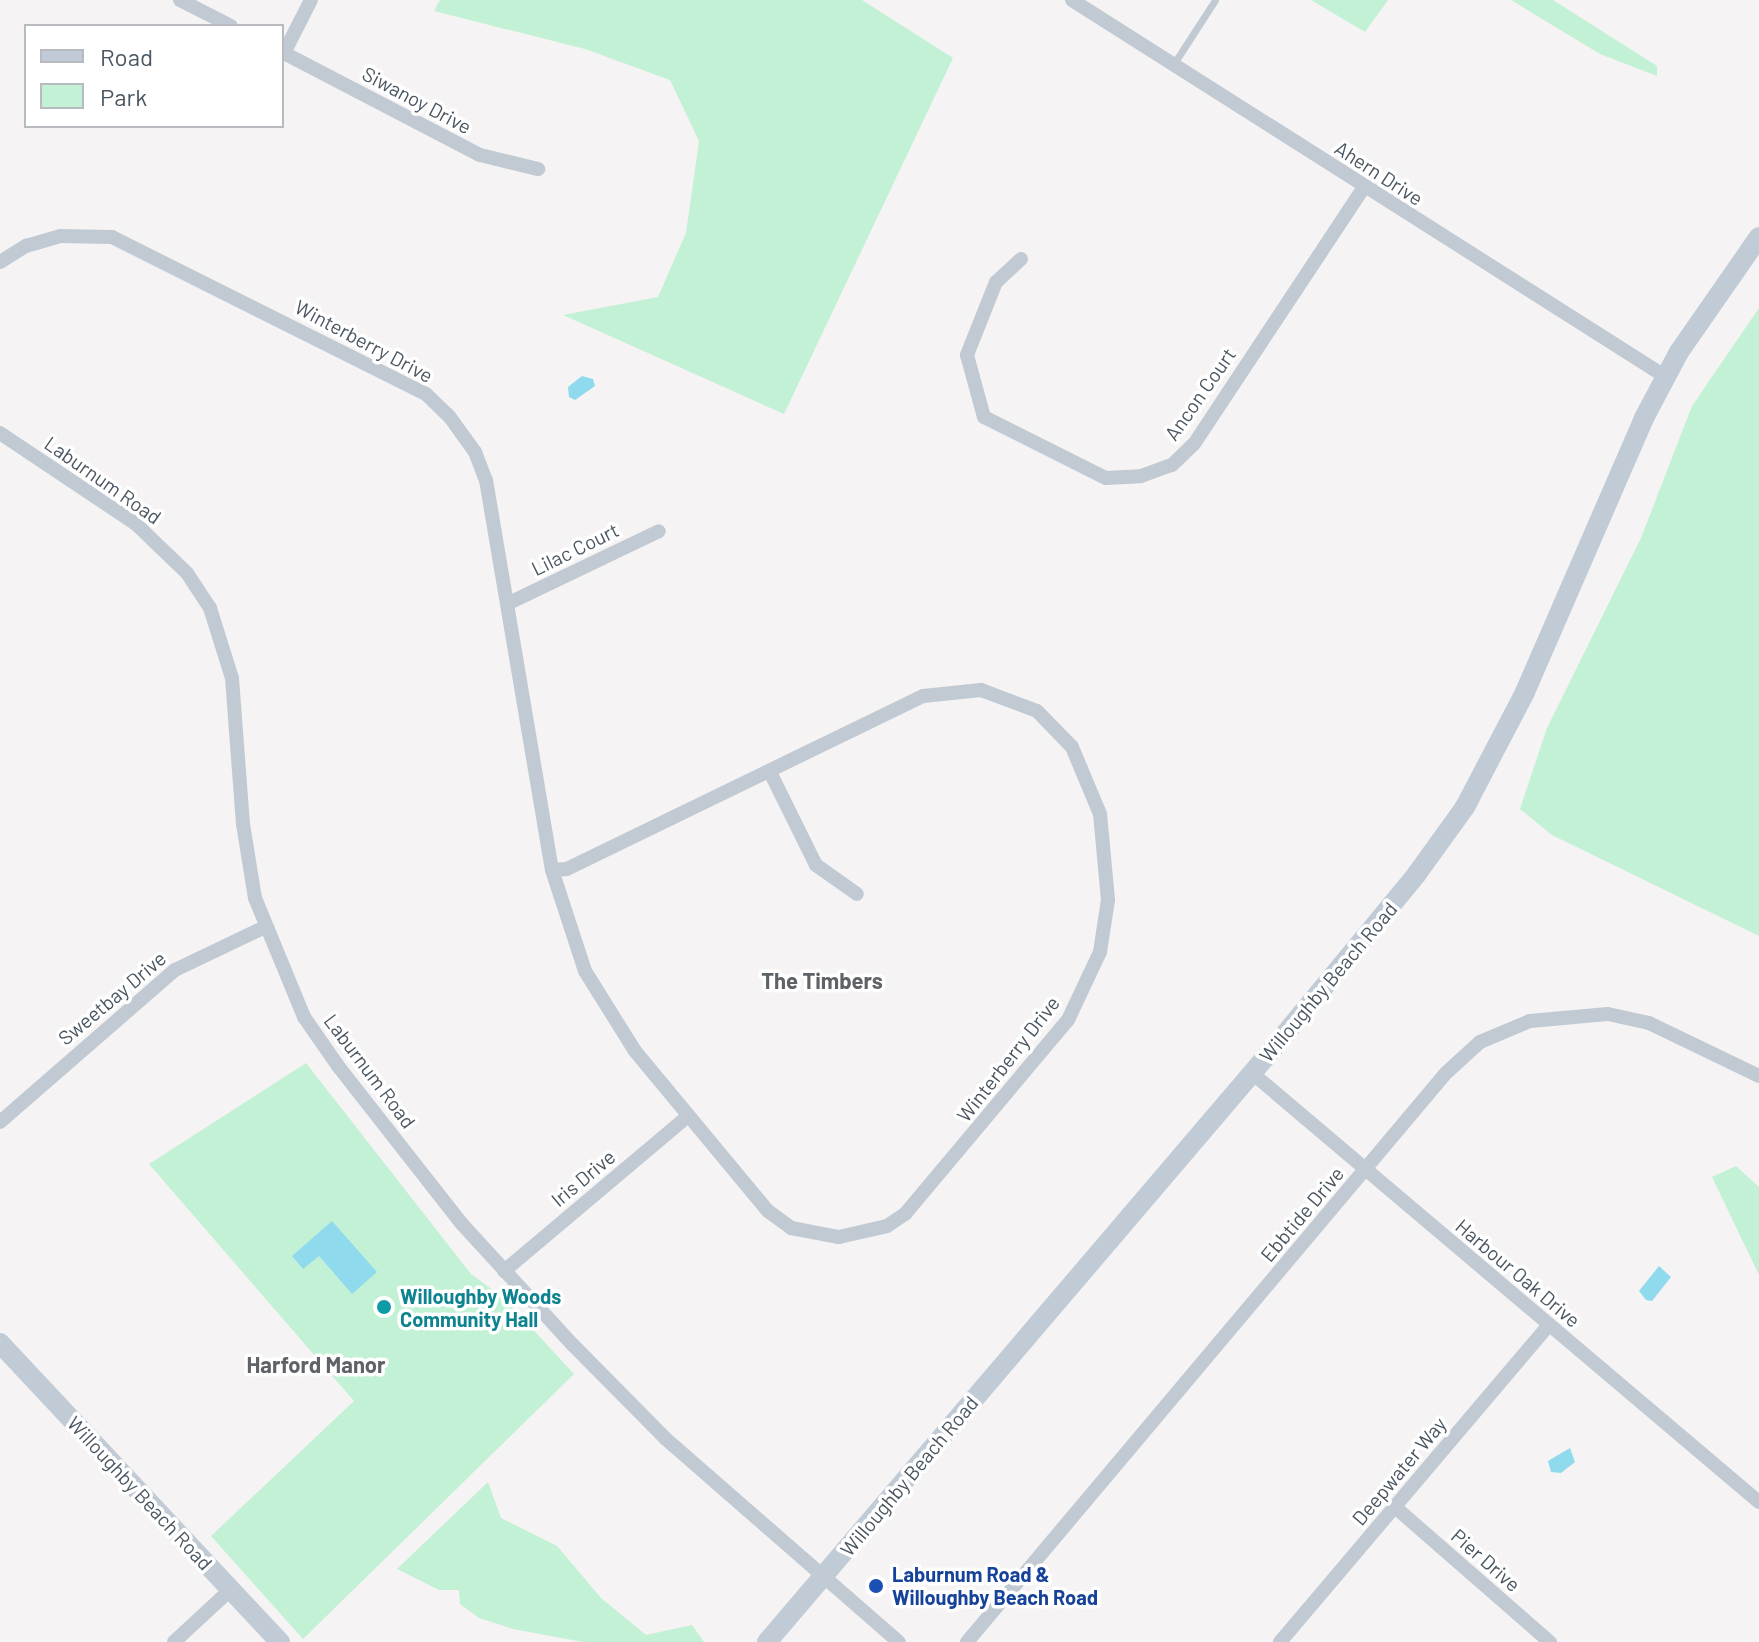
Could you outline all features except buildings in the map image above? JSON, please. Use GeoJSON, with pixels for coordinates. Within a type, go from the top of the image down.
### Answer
{"type":"FeatureCollection","features":[{"type":"Feature","properties":{"kind":"street"},"geometry":{"type":"LineString","coordinates":[[180,0],[227,24]]}},
{"type":"Feature","properties":{"kind":"street"},"geometry":{"type":"LineString","coordinates":[[284,51],[311,0]]}},
{"type":"Feature","properties":{"kind":"street","name":"Ahern Drive"},"geometry":{"type":"LineString","coordinates":[[1072,0],[1666,377]]}},
{"type":"Feature","properties":{"kind":"street","name":"Siwanoy Drive"},"geometry":{"type":"LineString","coordinates":[[284,54],[480,155],[538,169]]}},
{"type":"Feature","properties":{"kind":"street","name":"Ancon Court"},"geometry":{"type":"LineString","coordinates":[[1021,259],[996,282],[967,355],[984,417],[1106,478],[1141,476],[1172,465],[1194,444],[1364,187]]}},
{"type":"Feature","properties":{"kind":"street","name":"Winterberry Drive"},"geometry":{"type":"LineString","coordinates":[[0,262],[26,246],[60,236],[112,237],[427,395],[463,433],[481,466],[509,603],[552,870],[585,971],[609,1014],[688,1116],[768,1211],[791,1228],[839,1237],[887,1226],[925,1192],[1068,1020],[1100,952],[1109,867],[1100,814],[1072,747],[1037,711],[995,694],[951,689],[923,696],[567,869],[552,870]]}},
{"type":"Feature","properties":{"kind":"street","name":"Willoughby Beach Road"},"geometry":{"type":"LineString","coordinates":[[767,1642],[1252,1073],[1416,875],[1493,759],[1666,377],[1759,237]]}},
{"type":"Feature","properties":{"kind":"street","name":"Laburnum Road"},"geometry":{"type":"LineString","coordinates":[[0,433],[136,524],[187,573],[210,608],[232,678],[243,824],[265,927],[304,1017],[338,1066],[504,1271],[666,1439],[899,1642]]}},
{"type":"Feature","properties":{"kind":"street","name":"Lilac Court"},"geometry":{"type":"LineString","coordinates":[[509,603],[659,531]]}},
{"type":"Feature","properties":{"kind":"street"},"geometry":{"type":"LineString","coordinates":[[770,772],[816,865],[857,894]]}},
{"type":"Feature","properties":{"kind":"street","name":"Sweetbay Drive"},"geometry":{"type":"LineString","coordinates":[[0,1122],[175,970],[265,927]]}},
{"type":"Feature","properties":{"kind":"street","name":"Ebbtide Drive"},"geometry":{"type":"LineString","coordinates":[[967,1642],[1446,1073],[1480,1042],[1530,1021],[1608,1014],[1649,1023],[1759,1076]]}},
{"type":"Feature","properties":{"kind":"street","name":"Harbour Oak Drive"},"geometry":{"type":"LineString","coordinates":[[1252,1073],[1759,1502]]}},
{"type":"Feature","properties":{"kind":"street","name":"Iris Drive"},"geometry":{"type":"LineString","coordinates":[[504,1271],[688,1116]]}},
{"type":"Feature","properties":{"kind":"street","name":"Deepwater Way"},"geometry":{"type":"LineString","coordinates":[[1280,1642],[1549,1325]]}},
{"type":"Feature","properties":{"kind":"street","name":"Willoughby Beach Road"},"geometry":{"type":"LineString","coordinates":[[0,1343],[280,1642]]}},
{"type":"Feature","properties":{"kind":"street","name":"Pier Drive"},"geometry":{"type":"LineString","coordinates":[[1395,1507],[1550,1642]]}},
{"type":"Feature","properties":{"kind":"street"},"geometry":{"type":"LineString","coordinates":[[174,1642],[230,1590]]}},
{"type":"Feature","properties":{"kind":"lane"},"geometry":{"type":"LineString","coordinates":[[1173,65],[1215,0]]}},
{"type":"Feature","properties":{"kind":"green space"},"geometry":{"type":"Polygon","coordinates":[[[440,0],[862,0],[953,58],[784,414],[563,315],[658,297],[686,233],[699,141],[670,80],[585,49],[434,11],[440,0]]]}},
{"type":"Feature","properties":{"kind":"green space"},"geometry":{"type":"Polygon","coordinates":[[[1311,0],[1388,0],[1365,32],[1311,0]]]}},
{"type":"Feature","properties":{"kind":"green space"},"geometry":{"type":"Polygon","coordinates":[[[1511,0],[1553,0],[1657,66],[1657,76],[1600,54],[1511,0]]]}},
{"type":"Feature","properties":{"kind":"green space"},"geometry":{"type":"Polygon","coordinates":[[[1759,308],[1759,936],[1552,835],[1520,809],[1547,728],[1641,538],[1692,406],[1759,308]]]}},
{"type":"Feature","properties":{"kind":"green space"},"geometry":{"type":"Polygon","coordinates":[[[306,1063],[471,1274],[505,1299],[574,1374],[303,1639],[211,1536],[354,1401],[149,1164],[306,1063]]]}},
{"type":"Feature","properties":{"kind":"green space"},"geometry":{"type":"Polygon","coordinates":[[[1736,1166],[1759,1187],[1759,1275],[1712,1177],[1736,1166]]]}},
{"type":"Feature","properties":{"kind":"green space"},"geometry":{"type":"Polygon","coordinates":[[[488,1482],[501,1518],[557,1546],[601,1598],[646,1635],[692,1625],[704,1642],[583,1642],[513,1629],[479,1618],[460,1604],[459,1590],[439,1590],[397,1569],[488,1482]]]}},
{"type":"Feature","properties":{"kind":"water"},"geometry":{"type":"Polygon","coordinates":[[[582,376],[593,379],[595,386],[575,400],[569,397],[568,387],[582,376]]]}},
{"type":"Feature","properties":{"kind":"water"},"geometry":{"type":"Polygon","coordinates":[[[332,1221],[377,1272],[352,1294],[319,1256],[303,1269],[292,1256],[332,1221]]]}},
{"type":"Feature","properties":{"kind":"water"},"geometry":{"type":"Polygon","coordinates":[[[1659,1266],[1671,1277],[1652,1301],[1646,1300],[1639,1291],[1659,1266]]]}},
{"type":"Feature","properties":{"kind":"water"},"geometry":{"type":"Polygon","coordinates":[[[1570,1448],[1575,1462],[1561,1473],[1551,1472],[1548,1461],[1570,1448]]]}},
{"type":"Feature","properties":{"kind":"place","name":"Willoughby Woods Community Hall"},"geometry":{"type":"Point","coordinates":[384,1307]}},
{"type":"Feature","properties":{"kind":"place","name":"Laburnum Road & Willoughby Beach Road"},"geometry":{"type":"Point","coordinates":[876,1586]}},
{"type":"Feature","properties":{"kind":"district","name":"The Timbers"},"geometry":{"type":"Point","coordinates":[822,981]}},
{"type":"Feature","properties":{"kind":"district","name":"Harford Manor"},"geometry":{"type":"Point","coordinates":[316,1365]}}]}
